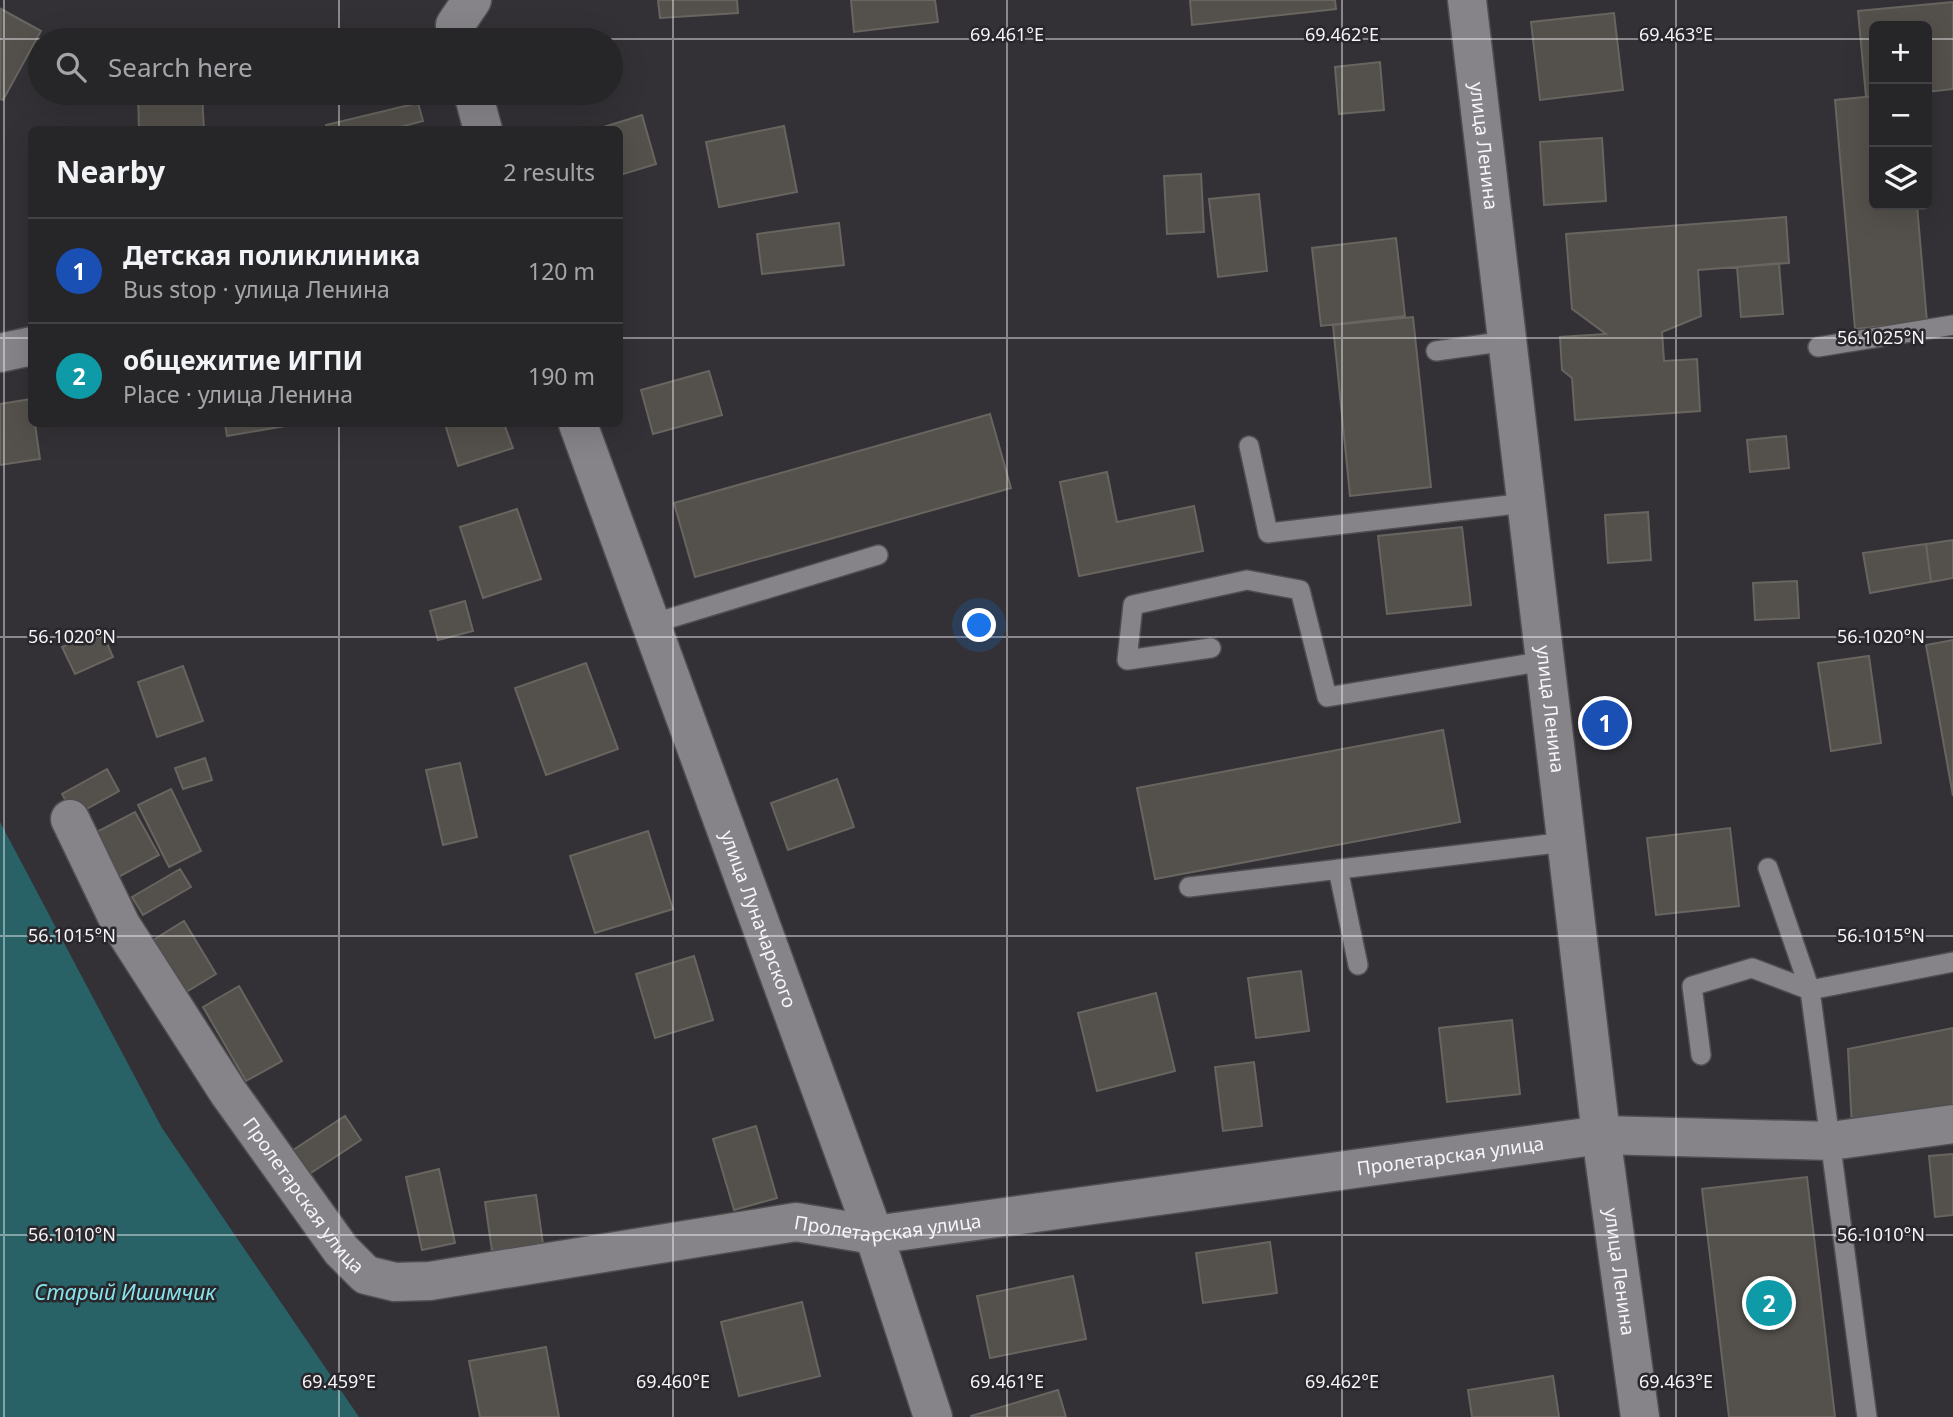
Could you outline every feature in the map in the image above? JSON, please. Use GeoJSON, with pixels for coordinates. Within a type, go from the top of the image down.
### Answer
{"type":"FeatureCollection","features":[{"type":"Feature","properties":{"kind":"street"},"geometry":{"type":"LineString","coordinates":[[456,28],[455,25],[472,0]]}},
{"type":"Feature","properties":{"kind":"street","name":"улица Ленина"},"geometry":{"type":"LineString","coordinates":[[1467,0],[1601,1135],[1640,1417]]}},
{"type":"Feature","properties":{"kind":"street"},"geometry":{"type":"LineString","coordinates":[[476,105],[482,126]]}},
{"type":"Feature","properties":{"kind":"street"},"geometry":{"type":"LineString","coordinates":[[0,353],[28,347]]}},
{"type":"Feature","properties":{"kind":"street","name":"улица Луначарского"},"geometry":{"type":"LineString","coordinates":[[579,427],[874,1235],[933,1417]]}},
{"type":"Feature","properties":{"kind":"street","name":"Пролетарская улица"},"geometry":{"type":"LineString","coordinates":[[71,819],[121,925],[228,1092],[341,1250],[366,1275],[395,1283],[430,1281],[796,1222],[874,1235],[1601,1135],[1831,1141],[1953,1124]]}},
{"type":"Feature","properties":{"kind":"lane"},"geometry":{"type":"LineString","coordinates":[[1818,347],[1953,325]]}},
{"type":"Feature","properties":{"kind":"lane"},"geometry":{"type":"LineString","coordinates":[[1436,351],[1507,341]]}},
{"type":"Feature","properties":{"kind":"lane"},"geometry":{"type":"LineString","coordinates":[[1249,446],[1268,533],[1526,503]]}},
{"type":"Feature","properties":{"kind":"lane"},"geometry":{"type":"LineString","coordinates":[[651,624],[878,555]]}},
{"type":"Feature","properties":{"kind":"lane"},"geometry":{"type":"LineString","coordinates":[[1212,648],[1127,660],[1133,605],[1247,580],[1300,590],[1327,697],[1545,661]]}},
{"type":"Feature","properties":{"kind":"lane"},"geometry":{"type":"LineString","coordinates":[[1189,887],[1566,842]]}},
{"type":"Feature","properties":{"kind":"lane"},"geometry":{"type":"LineString","coordinates":[[1768,868],[1810,990],[1867,1417]]}},
{"type":"Feature","properties":{"kind":"lane"},"geometry":{"type":"LineString","coordinates":[[1338,869],[1358,965]]}},
{"type":"Feature","properties":{"kind":"lane"},"geometry":{"type":"LineString","coordinates":[[1701,1055],[1692,986],[1752,968],[1810,990],[1953,962]]}},
{"type":"Feature","properties":{"kind":"water","name":"Старый Ишимчик"},"geometry":{"type":"Polygon","coordinates":[[[0,822],[162,1128],[359,1417],[0,1417],[0,822]]]}},
{"type":"Feature","properties":{"kind":"building"},"geometry":{"type":"Polygon","coordinates":[[[658,0],[737,0],[738,13],[660,18],[658,0]]]}},
{"type":"Feature","properties":{"kind":"building"},"geometry":{"type":"Polygon","coordinates":[[[851,0],[935,0],[938,22],[854,32],[851,0]]]}},
{"type":"Feature","properties":{"kind":"building"},"geometry":{"type":"Polygon","coordinates":[[[1190,0],[1335,0],[1336,9],[1192,25],[1190,0]]]}},
{"type":"Feature","properties":{"kind":"building"},"geometry":{"type":"Polygon","coordinates":[[[1953,2],[1953,89],[1932,91],[1932,21],[1869,21],[1869,97],[1866,97],[1858,11],[1953,2]]]}},
{"type":"Feature","properties":{"kind":"building"},"geometry":{"type":"Polygon","coordinates":[[[1,9],[36,28],[28,28],[28,55],[3,100],[0,99],[1,9]]]}},
{"type":"Feature","properties":{"kind":"building"},"geometry":{"type":"Polygon","coordinates":[[[1614,13],[1623,90],[1540,100],[1531,22],[1614,13]]]}},
{"type":"Feature","properties":{"kind":"building"},"geometry":{"type":"Polygon","coordinates":[[[1380,62],[1384,110],[1339,114],[1335,67],[1380,62]]]}},
{"type":"Feature","properties":{"kind":"building"},"geometry":{"type":"Polygon","coordinates":[[[1869,97],[1869,210],[1917,210],[1927,322],[1855,329],[1835,100],[1869,97]]]}},
{"type":"Feature","properties":{"kind":"building"},"geometry":{"type":"Polygon","coordinates":[[[138,105],[203,105],[204,126],[139,126],[138,105]]]}},
{"type":"Feature","properties":{"kind":"building"},"geometry":{"type":"Polygon","coordinates":[[[410,105],[419,105],[423,121],[404,126],[326,125],[410,105]]]}},
{"type":"Feature","properties":{"kind":"building"},"geometry":{"type":"Polygon","coordinates":[[[642,115],[656,164],[623,174],[623,126],[607,126],[642,115]]]}},
{"type":"Feature","properties":{"kind":"building"},"geometry":{"type":"Polygon","coordinates":[[[784,126],[797,192],[719,207],[706,142],[784,126]]]}},
{"type":"Feature","properties":{"kind":"building"},"geometry":{"type":"Polygon","coordinates":[[[1602,138],[1606,201],[1544,205],[1540,142],[1602,138]]]}},
{"type":"Feature","properties":{"kind":"building"},"geometry":{"type":"Polygon","coordinates":[[[1201,174],[1204,232],[1167,234],[1164,176],[1201,174]]]}},
{"type":"Feature","properties":{"kind":"building"},"geometry":{"type":"Polygon","coordinates":[[[1259,194],[1267,271],[1218,277],[1209,199],[1259,194]]]}},
{"type":"Feature","properties":{"kind":"building"},"geometry":{"type":"Polygon","coordinates":[[[1786,217],[1789,263],[1698,270],[1701,316],[1662,332],[1664,361],[1697,359],[1700,411],[1575,420],[1572,378],[1562,370],[1560,337],[1606,334],[1572,309],[1566,234],[1786,217]]]}},
{"type":"Feature","properties":{"kind":"building"},"geometry":{"type":"Polygon","coordinates":[[[839,223],[844,265],[762,274],[757,234],[839,223]]]}},
{"type":"Feature","properties":{"kind":"building"},"geometry":{"type":"Polygon","coordinates":[[[1396,238],[1405,316],[1321,326],[1312,248],[1396,238]]]}},
{"type":"Feature","properties":{"kind":"building"},"geometry":{"type":"Polygon","coordinates":[[[1779,263],[1783,314],[1741,317],[1737,267],[1779,263]]]}},
{"type":"Feature","properties":{"kind":"building"},"geometry":{"type":"Polygon","coordinates":[[[1413,317],[1431,487],[1350,496],[1333,325],[1413,317]]]}},
{"type":"Feature","properties":{"kind":"building"},"geometry":{"type":"Polygon","coordinates":[[[709,371],[722,415],[653,434],[641,390],[709,371]]]}},
{"type":"Feature","properties":{"kind":"building"},"geometry":{"type":"Polygon","coordinates":[[[28,399],[28,427],[35,427],[40,459],[0,465],[0,404],[28,399]]]}},
{"type":"Feature","properties":{"kind":"building"},"geometry":{"type":"Polygon","coordinates":[[[990,414],[1011,488],[695,577],[674,503],[990,414]]]}},
{"type":"Feature","properties":{"kind":"building"},"geometry":{"type":"Polygon","coordinates":[[[226,427],[280,427],[227,436],[226,427]]]}},
{"type":"Feature","properties":{"kind":"building"},"geometry":{"type":"Polygon","coordinates":[[[446,427],[505,427],[513,448],[458,466],[446,427]]]}},
{"type":"Feature","properties":{"kind":"building"},"geometry":{"type":"Polygon","coordinates":[[[1786,436],[1789,468],[1750,472],[1747,440],[1786,436]]]}},
{"type":"Feature","properties":{"kind":"building"},"geometry":{"type":"Polygon","coordinates":[[[1107,472],[1117,522],[1194,506],[1203,551],[1079,576],[1060,482],[1107,472]]]}},
{"type":"Feature","properties":{"kind":"building"},"geometry":{"type":"Polygon","coordinates":[[[517,509],[541,579],[483,598],[460,527],[517,509]]]}},
{"type":"Feature","properties":{"kind":"building"},"geometry":{"type":"Polygon","coordinates":[[[1648,512],[1651,560],[1608,563],[1605,515],[1648,512]]]}},
{"type":"Feature","properties":{"kind":"building"},"geometry":{"type":"Polygon","coordinates":[[[1462,527],[1471,605],[1387,614],[1378,536],[1462,527]]]}},
{"type":"Feature","properties":{"kind":"building"},"geometry":{"type":"Polygon","coordinates":[[[1953,540],[1953,578],[1931,582],[1926,544],[1953,540]]]}},
{"type":"Feature","properties":{"kind":"building"},"geometry":{"type":"Polygon","coordinates":[[[1926,544],[1931,582],[1870,593],[1863,553],[1926,544]]]}},
{"type":"Feature","properties":{"kind":"building"},"geometry":{"type":"Polygon","coordinates":[[[1797,581],[1799,618],[1755,620],[1753,583],[1797,581]]]}},
{"type":"Feature","properties":{"kind":"building"},"geometry":{"type":"Polygon","coordinates":[[[465,601],[473,631],[438,640],[430,611],[465,601]]]}},
{"type":"Feature","properties":{"kind":"building"},"geometry":{"type":"Polygon","coordinates":[[[101,630],[113,657],[75,674],[62,647],[101,630]]]}},
{"type":"Feature","properties":{"kind":"building"},"geometry":{"type":"Polygon","coordinates":[[[1953,640],[1953,796],[1926,645],[1953,640]]]}},
{"type":"Feature","properties":{"kind":"building"},"geometry":{"type":"Polygon","coordinates":[[[1869,656],[1881,743],[1831,751],[1818,663],[1869,656]]]}},
{"type":"Feature","properties":{"kind":"building"},"geometry":{"type":"Polygon","coordinates":[[[586,663],[618,749],[546,775],[515,688],[586,663]]]}},
{"type":"Feature","properties":{"kind":"building"},"geometry":{"type":"Polygon","coordinates":[[[183,666],[203,721],[157,737],[138,682],[183,666]]]}},
{"type":"Feature","properties":{"kind":"building"},"geometry":{"type":"Polygon","coordinates":[[[1443,730],[1460,822],[1155,879],[1137,788],[1443,730]]]}},
{"type":"Feature","properties":{"kind":"building"},"geometry":{"type":"Polygon","coordinates":[[[205,758],[212,780],[183,789],[175,768],[205,758]]]}},
{"type":"Feature","properties":{"kind":"building"},"geometry":{"type":"Polygon","coordinates":[[[460,763],[477,837],[443,845],[426,770],[460,763]]]}},
{"type":"Feature","properties":{"kind":"building"},"geometry":{"type":"Polygon","coordinates":[[[107,769],[119,791],[74,816],[62,794],[107,769]]]}},
{"type":"Feature","properties":{"kind":"building"},"geometry":{"type":"Polygon","coordinates":[[[837,779],[854,827],[788,850],[771,803],[837,779]]]}},
{"type":"Feature","properties":{"kind":"building"},"geometry":{"type":"Polygon","coordinates":[[[171,789],[201,851],[169,867],[138,805],[171,789]]]}},
{"type":"Feature","properties":{"kind":"building"},"geometry":{"type":"Polygon","coordinates":[[[135,812],[159,855],[113,880],[89,836],[135,812]]]}},
{"type":"Feature","properties":{"kind":"building"},"geometry":{"type":"Polygon","coordinates":[[[1730,828],[1739,906],[1656,915],[1647,838],[1730,828]]]}},
{"type":"Feature","properties":{"kind":"building"},"geometry":{"type":"Polygon","coordinates":[[[648,831],[673,909],[595,933],[570,856],[648,831]]]}},
{"type":"Feature","properties":{"kind":"building"},"geometry":{"type":"Polygon","coordinates":[[[180,869],[191,887],[143,915],[132,897],[180,869]]]}},
{"type":"Feature","properties":{"kind":"building"},"geometry":{"type":"Polygon","coordinates":[[[184,921],[216,974],[181,995],[150,942],[184,921]]]}},
{"type":"Feature","properties":{"kind":"building"},"geometry":{"type":"Polygon","coordinates":[[[694,956],[713,1020],[655,1038],[636,974],[694,956]]]}},
{"type":"Feature","properties":{"kind":"building"},"geometry":{"type":"Polygon","coordinates":[[[1301,971],[1309,1031],[1256,1038],[1248,978],[1301,971]]]}},
{"type":"Feature","properties":{"kind":"building"},"geometry":{"type":"Polygon","coordinates":[[[239,986],[282,1061],[246,1081],[203,1007],[239,986]]]}},
{"type":"Feature","properties":{"kind":"building"},"geometry":{"type":"Polygon","coordinates":[[[1156,993],[1175,1071],[1097,1091],[1078,1013],[1156,993]]]}},
{"type":"Feature","properties":{"kind":"building"},"geometry":{"type":"Polygon","coordinates":[[[1512,1020],[1520,1094],[1447,1102],[1439,1028],[1512,1020]]]}},
{"type":"Feature","properties":{"kind":"building"},"geometry":{"type":"Polygon","coordinates":[[[1953,1028],[1953,1113],[1852,1128],[1848,1049],[1953,1028]]]}},
{"type":"Feature","properties":{"kind":"building"},"geometry":{"type":"Polygon","coordinates":[[[1254,1062],[1262,1126],[1223,1131],[1215,1067],[1254,1062]]]}},
{"type":"Feature","properties":{"kind":"building"},"geometry":{"type":"Polygon","coordinates":[[[345,1116],[361,1140],[300,1180],[284,1156],[345,1116]]]}},
{"type":"Feature","properties":{"kind":"building"},"geometry":{"type":"Polygon","coordinates":[[[756,1126],[777,1198],[734,1210],[713,1139],[756,1126]]]}},
{"type":"Feature","properties":{"kind":"building"},"geometry":{"type":"Polygon","coordinates":[[[1953,1154],[1953,1215],[1935,1217],[1929,1156],[1953,1154]]]}},
{"type":"Feature","properties":{"kind":"building"},"geometry":{"type":"Polygon","coordinates":[[[439,1169],[455,1243],[422,1250],[406,1177],[439,1169]]]}},
{"type":"Feature","properties":{"kind":"building"},"geometry":{"type":"Polygon","coordinates":[[[1807,1177],[1835,1417],[1729,1417],[1702,1189],[1807,1177]]]}},
{"type":"Feature","properties":{"kind":"building"},"geometry":{"type":"Polygon","coordinates":[[[536,1195],[543,1244],[492,1251],[485,1202],[536,1195]]]}},
{"type":"Feature","properties":{"kind":"building"},"geometry":{"type":"Polygon","coordinates":[[[1270,1242],[1277,1293],[1203,1303],[1196,1253],[1270,1242]]]}},
{"type":"Feature","properties":{"kind":"building"},"geometry":{"type":"Polygon","coordinates":[[[1073,1276],[1086,1339],[990,1358],[977,1296],[1073,1276]]]}},
{"type":"Feature","properties":{"kind":"building"},"geometry":{"type":"Polygon","coordinates":[[[802,1302],[820,1376],[739,1396],[721,1322],[802,1302]]]}},
{"type":"Feature","properties":{"kind":"building"},"geometry":{"type":"Polygon","coordinates":[[[546,1347],[559,1417],[480,1417],[469,1361],[546,1347]]]}},
{"type":"Feature","properties":{"kind":"building"},"geometry":{"type":"Polygon","coordinates":[[[1553,1376],[1559,1417],[1472,1417],[1468,1390],[1553,1376]]]}},
{"type":"Feature","properties":{"kind":"building"},"geometry":{"type":"Polygon","coordinates":[[[1058,1390],[1066,1417],[971,1417],[971,1416],[1058,1390]]]}},
{"type":"Feature","properties":{"kind":"place","name":"Детская поликлиника"},"geometry":{"type":"Point","coordinates":[1605,723]}},
{"type":"Feature","properties":{"kind":"place","name":"общежитие ИГПИ"},"geometry":{"type":"Point","coordinates":[1769,1303]}}]}
